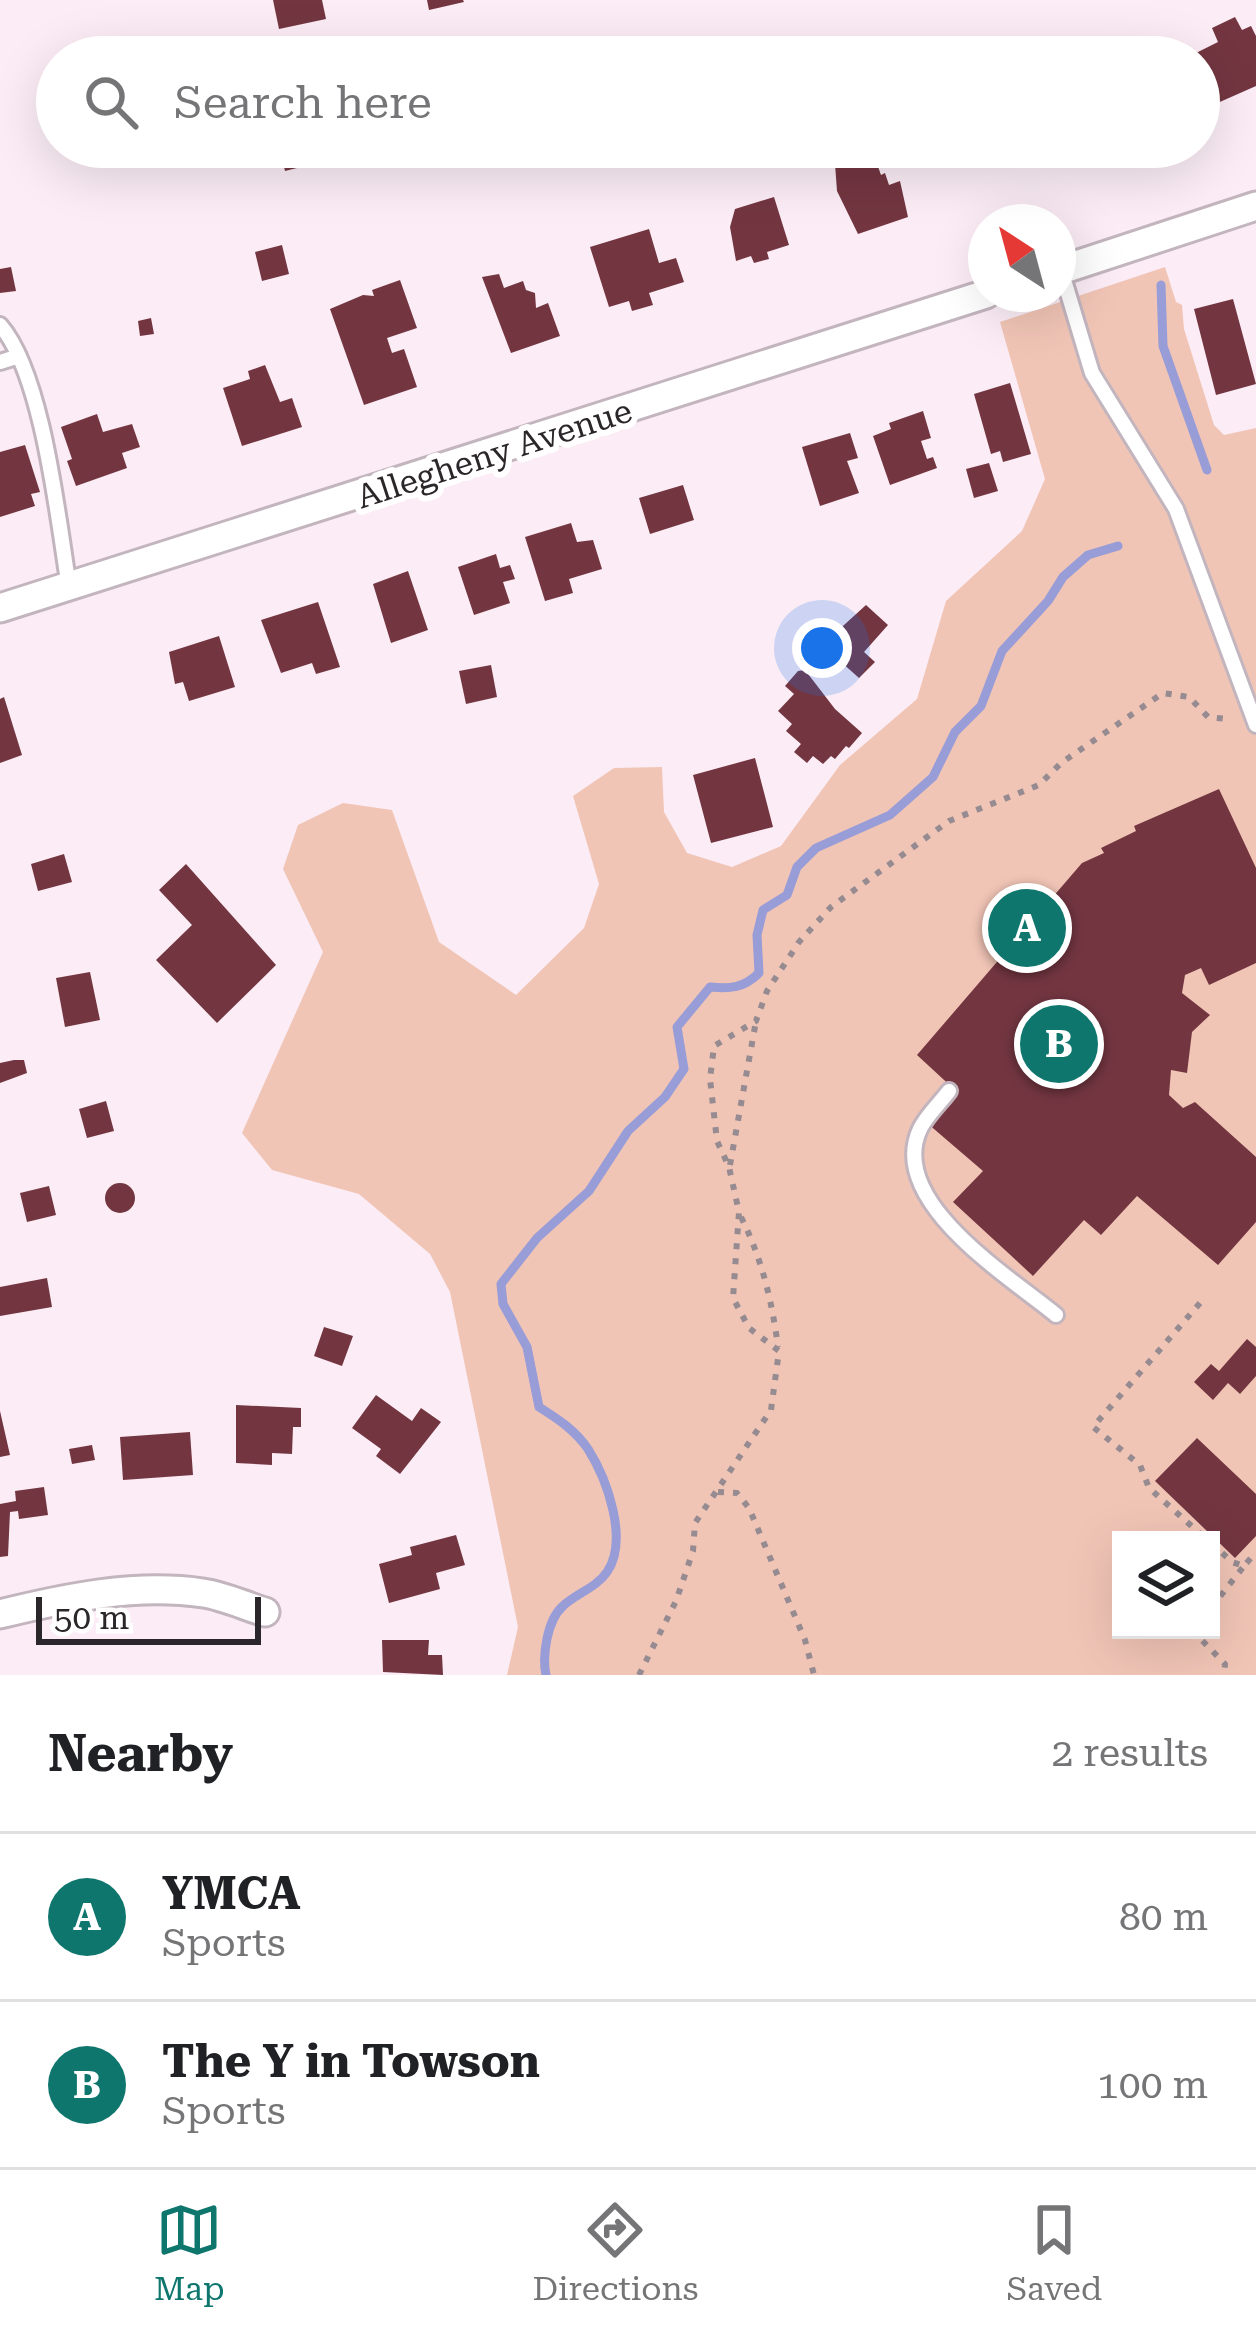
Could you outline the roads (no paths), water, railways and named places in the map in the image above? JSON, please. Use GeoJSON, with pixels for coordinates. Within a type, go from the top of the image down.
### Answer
{"type":"FeatureCollection","features":[{"type":"Feature","properties":{"kind":"street"},"geometry":{"type":"LineString","coordinates":[[1076,265],[1256,206]]}},
{"type":"Feature","properties":{"kind":"street","name":"Allegheny Avenue"},"geometry":{"type":"LineString","coordinates":[[0,608],[968,300]]}},
{"type":"Feature","properties":{"kind":"street"},"geometry":{"type":"LineString","coordinates":[[0,1614],[101,1592],[155,1591],[206,1593],[266,1612]]}},
{"type":"Feature","properties":{"kind":"lane"},"geometry":{"type":"LineString","coordinates":[[1073,312],[1092,373],[1176,509],[1256,725]]}},
{"type":"Feature","properties":{"kind":"lane"},"geometry":{"type":"LineString","coordinates":[[0,325],[19,356],[30,387],[70,586]]}},
{"type":"Feature","properties":{"kind":"lane"},"geometry":{"type":"LineString","coordinates":[[0,362],[19,356]]}},
{"type":"Feature","properties":{"kind":"lane"},"geometry":{"type":"LineString","coordinates":[[949,1091],[919,1130],[916,1170],[922,1192],[951,1229],[1056,1315]]}},
{"type":"Feature","properties":{"kind":"waterway"},"geometry":{"type":"LineString","coordinates":[[1161,285],[1163,346],[1207,470]]}},
{"type":"Feature","properties":{"kind":"waterway"},"geometry":{"type":"LineString","coordinates":[[546,1675],[545,1649],[553,1620],[563,1606],[607,1572],[616,1527],[602,1476],[588,1449],[539,1407],[527,1347],[503,1304],[501,1284],[537,1238],[589,1191],[628,1131],[665,1097],[684,1069],[677,1027],[710,987],[736,986],[759,973],[757,935],[763,910],[787,895],[797,867],[816,848],[890,815],[933,777],[955,732],[981,706],[1002,651],[1048,601],[1063,577],[1088,555],[1118,546]]}},
{"type":"Feature","properties":{"kind":"place","name":"YMCA"},"geometry":{"type":"Point","coordinates":[1027,928]}},
{"type":"Feature","properties":{"kind":"place","name":"The Y in Towson"},"geometry":{"type":"Point","coordinates":[1059,1044]}}]}
